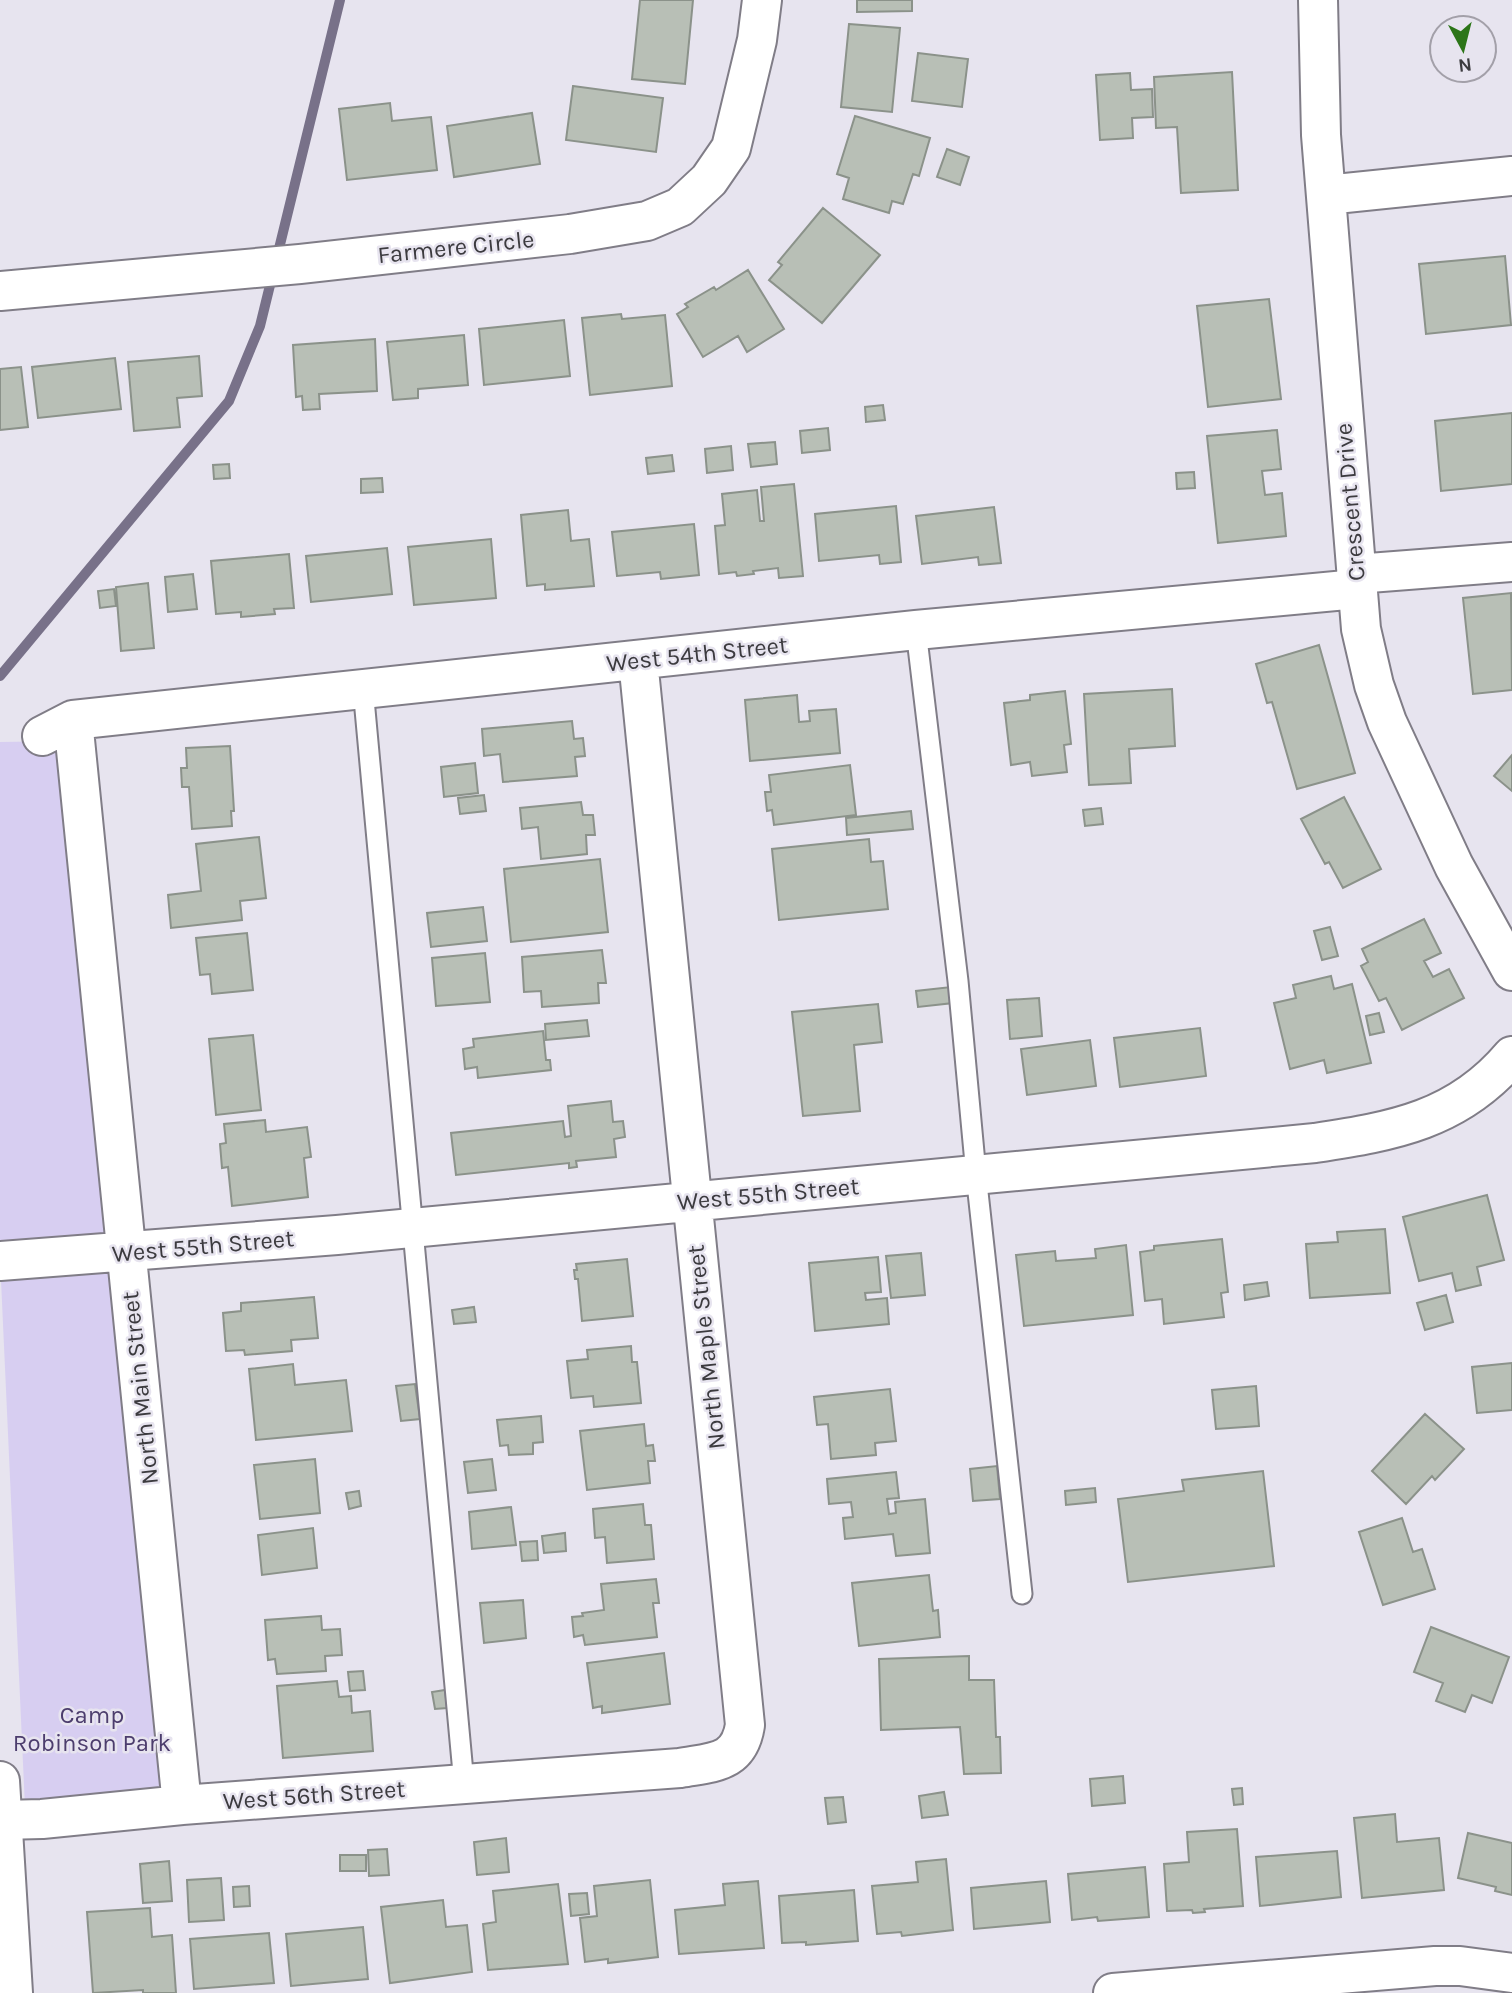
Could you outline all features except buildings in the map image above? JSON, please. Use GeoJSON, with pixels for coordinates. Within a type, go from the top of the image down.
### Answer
{"type":"FeatureCollection","features":[{"type":"Feature","properties":{"kind":"street","name":"Farmere Circle"},"geometry":{"type":"LineString","coordinates":[[0,292],[300,264],[570,234],[647,222],[680,206],[709,180],[732,148],[757,40],[762,0]]}},
{"type":"Feature","properties":{"kind":"street","name":"Crescent Drive"},"geometry":{"type":"LineString","coordinates":[[1318,0],[1321,135],[1363,640],[1387,722],[1454,866],[1512,971]]}},
{"type":"Feature","properties":{"kind":"street"},"geometry":{"type":"LineString","coordinates":[[1326,195],[1512,176]]}},
{"type":"Feature","properties":{"kind":"street","name":"West 54th Street"},"geometry":{"type":"LineString","coordinates":[[57,728],[363,688],[1357,582],[1512,562]]}},
{"type":"Feature","properties":{"kind":"street","name":"North Maple Street"},"geometry":{"type":"LineString","coordinates":[[625,1772],[680,1768],[715,1761],[733,1753],[742,1741],[745,1725],[638,660]]}},
{"type":"Feature","properties":{"kind":"street","name":"North Main Street"},"geometry":{"type":"LineString","coordinates":[[57,728],[126,1253],[182,1805]]}},
{"type":"Feature","properties":{"kind":"street","name":"West 55th Street"},"geometry":{"type":"LineString","coordinates":[[0,1261],[337,1236],[1315,1143],[1381,1133],[1415,1123],[1469,1096],[1498,1073],[1512,1056]]}},
{"type":"Feature","properties":{"kind":"street","name":"West 56th Street"},"geometry":{"type":"LineString","coordinates":[[2,1820],[625,1772]]}},
{"type":"Feature","properties":{"kind":"street"},"geometry":{"type":"LineString","coordinates":[[0,1782],[9,1985]]}},
{"type":"Feature","properties":{"kind":"street"},"geometry":{"type":"LineString","coordinates":[[1113,1993],[1435,1966],[1472,1967],[1512,1973]]}},
{"type":"Feature","properties":{"kind":"lane"},"geometry":{"type":"LineString","coordinates":[[916,630],[958,981],[976,1174],[1022,1594]]}},
{"type":"Feature","properties":{"kind":"lane"},"geometry":{"type":"LineString","coordinates":[[363,688],[464,1784]]}},
{"type":"Feature","properties":{"kind":"green space","name":"Camp Robinson Park"},"geometry":{"type":"Polygon","coordinates":[[[66,741],[170,1795],[25,1807],[0,1258],[0,742],[66,741]]]}},
{"type":"Feature","properties":{"kind":"waterway"},"geometry":{"type":"LineString","coordinates":[[0,676],[229,401],[260,326],[340,0]]}}]}
